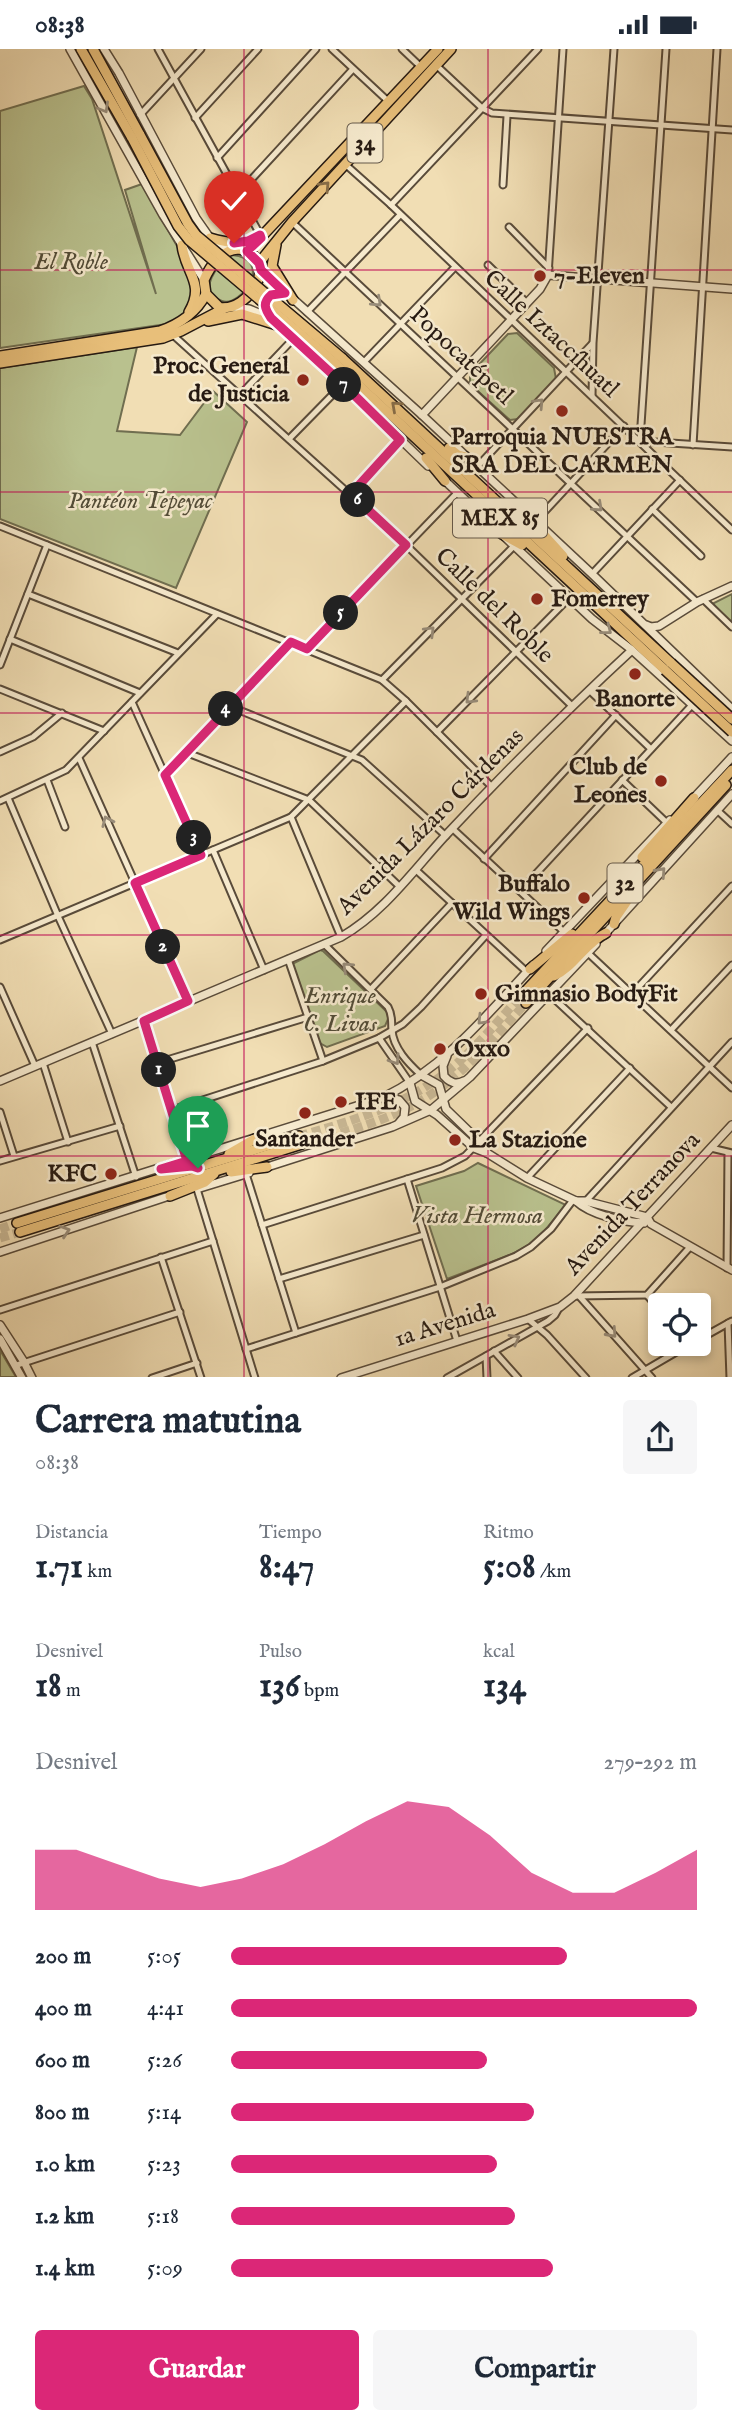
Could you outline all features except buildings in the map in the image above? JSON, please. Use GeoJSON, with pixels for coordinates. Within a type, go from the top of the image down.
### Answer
{"type":"FeatureCollection","features":[{"type":"Feature","properties":{"kind":"main road"},"geometry":{"type":"LineString","coordinates":[[72,49],[86,69],[98,78]]}},
{"type":"Feature","properties":{"kind":"main road","name":"MEX 85"},"geometry":{"type":"LineString","coordinates":[[81,49],[192,230],[339,361],[412,421],[571,570],[668,666],[728,733]]}},
{"type":"Feature","properties":{"kind":"main road","name":"MEX 85"},"geometry":{"type":"LineString","coordinates":[[93,49],[106,70],[136,137]]}},
{"type":"Feature","properties":{"kind":"main road"},"geometry":{"type":"LineString","coordinates":[[102,49],[106,70]]}},
{"type":"Feature","properties":{"kind":"main road","name":"34"},"geometry":{"type":"LineString","coordinates":[[261,236],[438,49]]}},
{"type":"Feature","properties":{"kind":"main road","name":"34"},"geometry":{"type":"LineString","coordinates":[[0,363],[173,335],[246,296],[257,283],[260,267],[279,237],[451,49]]}},
{"type":"Feature","properties":{"kind":"main road"},"geometry":{"type":"LineString","coordinates":[[209,236],[237,243],[261,236]]}},
{"type":"Feature","properties":{"kind":"main road"},"geometry":{"type":"LineString","coordinates":[[247,251],[261,236]]}},
{"type":"Feature","properties":{"kind":"main road"},"geometry":{"type":"LineString","coordinates":[[279,237],[272,266],[293,300]]}},
{"type":"Feature","properties":{"kind":"main road"},"geometry":{"type":"LineString","coordinates":[[184,249],[196,287],[194,302],[184,320]]}},
{"type":"Feature","properties":{"kind":"main road"},"geometry":{"type":"LineString","coordinates":[[229,307],[214,303],[206,294],[204,280],[217,260],[230,250],[247,251],[260,267]]}},
{"type":"Feature","properties":{"kind":"main road"},"geometry":{"type":"LineString","coordinates":[[0,356],[152,333],[184,320],[206,294]]}},
{"type":"Feature","properties":{"kind":"main road"},"geometry":{"type":"LineString","coordinates":[[193,325],[237,314],[260,318],[280,326]]}},
{"type":"Feature","properties":{"kind":"main road","name":"MEX 85"},"geometry":{"type":"LineString","coordinates":[[339,361],[401,428],[571,584],[732,717]]}},
{"type":"Feature","properties":{"kind":"main road"},"geometry":{"type":"LineString","coordinates":[[412,421],[421,423],[454,453],[466,457]]}},
{"type":"Feature","properties":{"kind":"main road"},"geometry":{"type":"LineString","coordinates":[[401,428],[411,444],[445,481]]}},
{"type":"Feature","properties":{"kind":"main road"},"geometry":{"type":"LineString","coordinates":[[538,524],[565,558],[571,570]]}},
{"type":"Feature","properties":{"kind":"main road"},"geometry":{"type":"LineString","coordinates":[[502,534],[516,541],[556,577],[571,584]]}},
{"type":"Feature","properties":{"kind":"main road","name":"32"},"geometry":{"type":"LineString","coordinates":[[732,770],[599,911],[523,1000],[547,980],[732,778]]}},
{"type":"Feature","properties":{"kind":"main road"},"geometry":{"type":"LineString","coordinates":[[528,970],[599,911],[621,881],[694,797]]}},
{"type":"Feature","properties":{"kind":"main road"},"geometry":{"type":"LineString","coordinates":[[614,925],[615,917],[635,891],[641,877]]}},
{"type":"Feature","properties":{"kind":"main road"},"geometry":{"type":"LineString","coordinates":[[547,980],[561,973],[593,941],[606,933]]}},
{"type":"Feature","properties":{"kind":"main road"},"geometry":{"type":"LineString","coordinates":[[219,1161],[255,1139]]}},
{"type":"Feature","properties":{"kind":"main road"},"geometry":{"type":"LineString","coordinates":[[301,1140],[226,1170],[18,1227],[219,1161],[301,1140]]}},
{"type":"Feature","properties":{"kind":"main road"},"geometry":{"type":"LineString","coordinates":[[161,1169],[192,1166],[198,1168]]}},
{"type":"Feature","properties":{"kind":"main road"},"geometry":{"type":"LineString","coordinates":[[226,1170],[236,1172],[268,1167]]}},
{"type":"Feature","properties":{"kind":"main road"},"geometry":{"type":"LineString","coordinates":[[170,1196],[205,1182],[215,1173]]}},
{"type":"Feature","properties":{"kind":"street"},"geometry":{"type":"LineString","coordinates":[[72,49],[204,280]]}},
{"type":"Feature","properties":{"kind":"street"},"geometry":{"type":"LineString","coordinates":[[102,49],[119,73],[190,209],[209,236],[230,250]]}},
{"type":"Feature","properties":{"kind":"street"},"geometry":{"type":"LineString","coordinates":[[158,49],[261,236]]}},
{"type":"Feature","properties":{"kind":"street"},"geometry":{"type":"LineString","coordinates":[[140,115],[201,49]]}},
{"type":"Feature","properties":{"kind":"street"},"geometry":{"type":"LineString","coordinates":[[195,118],[258,49]]}},
{"type":"Feature","properties":{"kind":"street"},"geometry":{"type":"LineString","coordinates":[[217,158],[316,49]]}},
{"type":"Feature","properties":{"kind":"street"},"geometry":{"type":"LineString","coordinates":[[332,49],[389,102]]}},
{"type":"Feature","properties":{"kind":"street"},"geometry":{"type":"LineString","coordinates":[[402,49],[421,67]]}},
{"type":"Feature","properties":{"kind":"street"},"geometry":{"type":"LineString","coordinates":[[391,205],[538,49]]}},
{"type":"Feature","properties":{"kind":"street"},"geometry":{"type":"LineString","coordinates":[[422,415],[540,289],[549,272],[563,49]]}},
{"type":"Feature","properties":{"kind":"street"},"geometry":{"type":"LineString","coordinates":[[592,396],[593,343],[614,49]]}},
{"type":"Feature","properties":{"kind":"street"},"geometry":{"type":"LineString","coordinates":[[666,49],[640,441],[732,447]]}},
{"type":"Feature","properties":{"kind":"street"},"geometry":{"type":"LineString","coordinates":[[693,445],[717,49]]}},
{"type":"Feature","properties":{"kind":"street"},"geometry":{"type":"LineString","coordinates":[[436,65],[482,108],[492,113],[732,130]]}},
{"type":"Feature","properties":{"kind":"street"},"geometry":{"type":"LineString","coordinates":[[237,195],[353,69]]}},
{"type":"Feature","properties":{"kind":"street"},"geometry":{"type":"LineString","coordinates":[[503,185],[507,116]]}},
{"type":"Feature","properties":{"kind":"street","name":"Calle Iztaccíhuatl"},"geometry":{"type":"LineString","coordinates":[[345,164],[732,530]]}},
{"type":"Feature","properties":{"kind":"street"},"geometry":{"type":"LineString","coordinates":[[307,312],[400,215]]}},
{"type":"Feature","properties":{"kind":"street","name":"Popocatépetl"},"geometry":{"type":"LineString","coordinates":[[292,222],[628,535],[732,627]]}},
{"type":"Feature","properties":{"kind":"street"},"geometry":{"type":"LineString","coordinates":[[509,227],[549,272],[598,280],[732,289]]}},
{"type":"Feature","properties":{"kind":"street"},"geometry":{"type":"LineString","coordinates":[[184,249],[200,248],[209,236]]}},
{"type":"Feature","properties":{"kind":"street"},"geometry":{"type":"LineString","coordinates":[[488,265],[527,303]]}},
{"type":"Feature","properties":{"kind":"street"},"geometry":{"type":"LineString","coordinates":[[260,267],[285,293],[422,415],[592,574],[732,709]]}},
{"type":"Feature","properties":{"kind":"street"},"geometry":{"type":"LineString","coordinates":[[363,362],[456,267]]}},
{"type":"Feature","properties":{"kind":"street"},"geometry":{"type":"LineString","coordinates":[[285,293],[274,293],[266,299],[264,307],[271,318],[569,598],[632,650],[695,708],[728,733]]}},
{"type":"Feature","properties":{"kind":"street"},"geometry":{"type":"LineString","coordinates":[[229,307],[249,309],[271,318]]}},
{"type":"Feature","properties":{"kind":"street","name":"Calle del Roble"},"geometry":{"type":"LineString","coordinates":[[173,335],[406,545],[572,706]]}},
{"type":"Feature","properties":{"kind":"street"},"geometry":{"type":"LineString","coordinates":[[241,394],[293,338]]}},
{"type":"Feature","properties":{"kind":"street"},"geometry":{"type":"LineString","coordinates":[[477,467],[593,343]]}},
{"type":"Feature","properties":{"kind":"street"},"geometry":{"type":"LineString","coordinates":[[289,439],[343,384]]}},
{"type":"Feature","properties":{"kind":"street"},"geometry":{"type":"LineString","coordinates":[[538,524],[572,482],[624,426]]}},
{"type":"Feature","properties":{"kind":"street"},"geometry":{"type":"LineString","coordinates":[[351,494],[400,440]]}},
{"type":"Feature","properties":{"kind":"street"},"geometry":{"type":"LineString","coordinates":[[592,574],[680,480]]}},
{"type":"Feature","properties":{"kind":"street"},"geometry":{"type":"LineString","coordinates":[[307,649],[458,492]]}},
{"type":"Feature","properties":{"kind":"street"},"geometry":{"type":"LineString","coordinates":[[652,509],[701,556]]}},
{"type":"Feature","properties":{"kind":"street"},"geometry":{"type":"LineString","coordinates":[[0,526],[382,680],[492,787]]}},
{"type":"Feature","properties":{"kind":"street"},"geometry":{"type":"LineString","coordinates":[[0,665],[47,545]]}},
{"type":"Feature","properties":{"kind":"street"},"geometry":{"type":"LineString","coordinates":[[382,680],[462,598],[517,549]]}},
{"type":"Feature","properties":{"kind":"street"},"geometry":{"type":"LineString","coordinates":[[637,619],[655,628],[700,601],[732,586]]}},
{"type":"Feature","properties":{"kind":"street"},"geometry":{"type":"LineString","coordinates":[[28,594],[178,653]]}},
{"type":"Feature","properties":{"kind":"street"},"geometry":{"type":"LineString","coordinates":[[437,732],[569,598]]}},
{"type":"Feature","properties":{"kind":"street"},"geometry":{"type":"LineString","coordinates":[[0,801],[66,770],[217,614]]}},
{"type":"Feature","properties":{"kind":"street"},"geometry":{"type":"LineString","coordinates":[[10,639],[140,693]]}},
{"type":"Feature","properties":{"kind":"street"},"geometry":{"type":"LineString","coordinates":[[165,775],[291,642]]}},
{"type":"Feature","properties":{"kind":"street","name":"Avenida Lázaro Cárdenas"},"geometry":{"type":"LineString","coordinates":[[0,1081],[341,937],[370,918],[492,787],[632,650]]}},
{"type":"Feature","properties":{"kind":"street"},"geometry":{"type":"LineString","coordinates":[[0,689],[104,731]]}},
{"type":"Feature","properties":{"kind":"street"},"geometry":{"type":"LineString","coordinates":[[589,690],[651,749]]}},
{"type":"Feature","properties":{"kind":"street"},"geometry":{"type":"LineString","coordinates":[[695,708],[705,712],[715,705],[715,693]]}},
{"type":"Feature","properties":{"kind":"street"},"geometry":{"type":"LineString","coordinates":[[0,940],[291,817],[406,701]]}},
{"type":"Feature","properties":{"kind":"street"},"geometry":{"type":"LineString","coordinates":[[132,702],[201,855]]}},
{"type":"Feature","properties":{"kind":"street"},"geometry":{"type":"LineString","coordinates":[[229,706],[353,754],[446,836]]}},
{"type":"Feature","properties":{"kind":"street"},"geometry":{"type":"LineString","coordinates":[[520,891],[651,749],[695,708]]}},
{"type":"Feature","properties":{"kind":"street"},"geometry":{"type":"LineString","coordinates":[[0,752],[33,737],[62,713]]}},
{"type":"Feature","properties":{"kind":"street"},"geometry":{"type":"LineString","coordinates":[[484,859],[616,715]]}},
{"type":"Feature","properties":{"kind":"street"},"geometry":{"type":"LineString","coordinates":[[732,717],[725,723],[732,741]]}},
{"type":"Feature","properties":{"kind":"street"},"geometry":{"type":"LineString","coordinates":[[185,752],[309,800],[400,887]]}},
{"type":"Feature","properties":{"kind":"street"},"geometry":{"type":"LineString","coordinates":[[0,1219],[382,1098],[410,1083],[447,1055],[732,757]]}},
{"type":"Feature","properties":{"kind":"street"},"geometry":{"type":"LineString","coordinates":[[79,758],[188,1001]]}},
{"type":"Feature","properties":{"kind":"street"},"geometry":{"type":"LineString","coordinates":[[47,780],[65,828]]}},
{"type":"Feature","properties":{"kind":"street"},"geometry":{"type":"LineString","coordinates":[[622,780],[667,823]]}},
{"type":"Feature","properties":{"kind":"street"},"geometry":{"type":"LineString","coordinates":[[2,1250],[393,1127],[431,1110],[470,1077],[614,925],[732,794]]}},
{"type":"Feature","properties":{"kind":"street"},"geometry":{"type":"LineString","coordinates":[[8,798],[112,1034]]}},
{"type":"Feature","properties":{"kind":"street"},"geometry":{"type":"LineString","coordinates":[[717,810],[732,824]]}},
{"type":"Feature","properties":{"kind":"street"},"geometry":{"type":"LineString","coordinates":[[291,817],[341,937]]}},
{"type":"Feature","properties":{"kind":"street"},"geometry":{"type":"LineString","coordinates":[[453,829],[564,932]]}},
{"type":"Feature","properties":{"kind":"street"},"geometry":{"type":"LineString","coordinates":[[213,850],[264,970]]}},
{"type":"Feature","properties":{"kind":"street"},"geometry":{"type":"LineString","coordinates":[[416,870],[528,970]]}},
{"type":"Feature","properties":{"kind":"street"},"geometry":{"type":"LineString","coordinates":[[632,994],[732,885]]}},
{"type":"Feature","properties":{"kind":"street"},"geometry":{"type":"LineString","coordinates":[[371,989],[452,903]]}},
{"type":"Feature","properties":{"kind":"street"},"geometry":{"type":"LineString","coordinates":[[172,1110],[323,1061],[392,1031],[421,1007],[486,935]]}},
{"type":"Feature","properties":{"kind":"street"},"geometry":{"type":"LineString","coordinates":[[324,944],[371,989],[391,1013],[392,1031],[400,1050],[421,1075],[439,1085],[443,1102],[451,1115],[480,1142],[487,1153]]}},
{"type":"Feature","properties":{"kind":"street"},"geometry":{"type":"LineString","coordinates":[[588,953],[732,1088]]}},
{"type":"Feature","properties":{"kind":"street"},"geometry":{"type":"LineString","coordinates":[[288,960],[323,1061]]}},
{"type":"Feature","properties":{"kind":"street"},"geometry":{"type":"LineString","coordinates":[[671,1030],[732,965]]}},
{"type":"Feature","properties":{"kind":"street"},"geometry":{"type":"LineString","coordinates":[[0,987],[39,1065],[68,1142]]}},
{"type":"Feature","properties":{"kind":"street"},"geometry":{"type":"LineString","coordinates":[[549,994],[671,1107]]}},
{"type":"Feature","properties":{"kind":"street"},"geometry":{"type":"LineString","coordinates":[[157,1063],[308,1017]]}},
{"type":"Feature","properties":{"kind":"street"},"geometry":{"type":"LineString","coordinates":[[144,1021],[187,1161]]}},
{"type":"Feature","properties":{"kind":"street"},"geometry":{"type":"LineString","coordinates":[[262,1225],[442,1168],[474,1148],[587,1028]]}},
{"type":"Feature","properties":{"kind":"street"},"geometry":{"type":"LineString","coordinates":[[379,1038],[410,1083],[415,1101],[431,1110],[474,1148],[527,1178],[579,1202],[641,1223],[649,1220]]}},
{"type":"Feature","properties":{"kind":"street"},"geometry":{"type":"LineString","coordinates":[[92,1042],[136,1177]]}},
{"type":"Feature","properties":{"kind":"street"},"geometry":{"type":"LineString","coordinates":[[246,1349],[440,1287],[516,1256],[531,1247],[579,1202],[732,1042]]}},
{"type":"Feature","properties":{"kind":"street"},"geometry":{"type":"LineString","coordinates":[[447,1055],[443,1071],[447,1080],[458,1083],[470,1077]]}},
{"type":"Feature","properties":{"kind":"street"},"geometry":{"type":"LineString","coordinates":[[527,1178],[630,1068]]}},
{"type":"Feature","properties":{"kind":"street"},"geometry":{"type":"LineString","coordinates":[[382,1098],[394,1098],[405,1107],[404,1117],[393,1127]]}},
{"type":"Feature","properties":{"kind":"street"},"geometry":{"type":"LineString","coordinates":[[0,1112],[15,1156]]}},
{"type":"Feature","properties":{"kind":"street","name":"Avenida Terranova"},"geometry":{"type":"LineString","coordinates":[[649,1220],[732,1125]]}},
{"type":"Feature","properties":{"kind":"street"},"geometry":{"type":"LineString","coordinates":[[0,1161],[120,1126]]}},
{"type":"Feature","properties":{"kind":"street"},"geometry":{"type":"LineString","coordinates":[[579,1202],[649,1220],[730,1269],[730,1153],[711,1148]]}},
{"type":"Feature","properties":{"kind":"street"},"geometry":{"type":"LineString","coordinates":[[246,1174],[296,1333]]}},
{"type":"Feature","properties":{"kind":"street"},"geometry":{"type":"LineString","coordinates":[[407,1179],[457,1341]]}},
{"type":"Feature","properties":{"kind":"street"},"geometry":{"type":"LineString","coordinates":[[197,1189],[255,1377]]}},
{"type":"Feature","properties":{"kind":"street","name":"Avenida Terranova"},"geometry":{"type":"LineString","coordinates":[[560,1307],[577,1296],[641,1223]]}},
{"type":"Feature","properties":{"kind":"street"},"geometry":{"type":"LineString","coordinates":[[279,1279],[424,1235]]}},
{"type":"Feature","properties":{"kind":"street"},"geometry":{"type":"LineString","coordinates":[[0,1310],[213,1241]]}},
{"type":"Feature","properties":{"kind":"street"},"geometry":{"type":"LineString","coordinates":[[577,1296],[647,1295],[690,1247]]}},
{"type":"Feature","properties":{"kind":"street"},"geometry":{"type":"LineString","coordinates":[[161,1257],[201,1377]]}},
{"type":"Feature","properties":{"kind":"street"},"geometry":{"type":"LineString","coordinates":[[577,1296],[652,1377]]}},
{"type":"Feature","properties":{"kind":"street"},"geometry":{"type":"LineString","coordinates":[[447,1377],[537,1327],[555,1315],[560,1307]]}},
{"type":"Feature","properties":{"kind":"street","name":"1a Avenida"},"geometry":{"type":"LineString","coordinates":[[341,1377],[560,1307]]}},
{"type":"Feature","properties":{"kind":"street"},"geometry":{"type":"LineString","coordinates":[[20,1363],[180,1312]]}},
{"type":"Feature","properties":{"kind":"street"},"geometry":{"type":"LineString","coordinates":[[528,1319],[586,1377]]}},
{"type":"Feature","properties":{"kind":"street"},"geometry":{"type":"LineString","coordinates":[[711,1333],[730,1322],[730,1377]]}},
{"type":"Feature","properties":{"kind":"street"},"geometry":{"type":"LineString","coordinates":[[0,1325],[20,1363],[22,1377]]}},
{"type":"Feature","properties":{"kind":"street"},"geometry":{"type":"LineString","coordinates":[[0,1339],[32,1377]]}},
{"type":"Feature","properties":{"kind":"street"},"geometry":{"type":"LineString","coordinates":[[494,1351],[518,1377]]}},
{"type":"Feature","properties":{"kind":"street"},"geometry":{"type":"LineString","coordinates":[[486,1356],[487,1377]]}},
{"type":"Feature","properties":{"kind":"street"},"geometry":{"type":"LineString","coordinates":[[632,1377],[669,1356]]}},
{"type":"Feature","properties":{"kind":"street"},"geometry":{"type":"LineString","coordinates":[[152,1377],[197,1363]]}},
{"type":"Feature","properties":{"kind":"green space","name":"El Roble"},"geometry":{"type":"Polygon","coordinates":[[[84,86],[92,99],[156,294],[125,190],[142,184],[195,278],[196,285],[184,315],[167,324],[0,348],[0,111],[84,86]]]}},
{"type":"Feature","properties":{"kind":"green space"},"geometry":{"type":"Polygon","coordinates":[[[232,255],[245,258],[253,273],[245,291],[230,301],[222,301],[214,297],[210,285],[221,264],[232,255]]]}},
{"type":"Feature","properties":{"kind":"green space"},"geometry":{"type":"Polygon","coordinates":[[[517,333],[554,368],[556,379],[518,419],[510,420],[470,384],[470,374],[508,334],[517,333]]]}},
{"type":"Feature","properties":{"kind":"green space","name":"Pantéon Tepeyac"},"geometry":{"type":"Polygon","coordinates":[[[137,347],[117,431],[180,435],[213,391],[247,422],[176,588],[0,519],[0,368],[137,347]]]}},
{"type":"Feature","properties":{"kind":"green space"},"geometry":{"type":"Polygon","coordinates":[[[732,594],[732,623],[712,604],[732,594]]]}},
{"type":"Feature","properties":{"kind":"green space","name":"Enrique C. Livas"},"geometry":{"type":"Polygon","coordinates":[[[320,950],[387,1012],[389,1017],[385,1026],[327,1047],[318,1042],[292,964],[320,950]]]}},
{"type":"Feature","properties":{"kind":"green space","name":"Vista Hermosa"},"geometry":{"type":"Polygon","coordinates":[[[478,1163],[566,1205],[537,1240],[512,1254],[447,1279],[416,1186],[464,1171],[478,1163]]]}},
{"type":"Feature","properties":{"kind":"green space"},"geometry":{"type":"Polygon","coordinates":[[[0,1350],[16,1377],[0,1377],[0,1350]]]}},
{"type":"Feature","properties":{"kind":"tunnel"},"geometry":{"type":"LineString","coordinates":[[299,1136],[377,1111],[414,1094],[448,1071],[467,1054],[520,997]]}},
{"type":"Feature","properties":{"kind":"tunnel"},"geometry":{"type":"LineString","coordinates":[[302,1144],[386,1118],[433,1093],[471,1062],[526,1003]]}},
{"type":"Feature","properties":{"kind":"tunnel"},"geometry":{"type":"LineString","coordinates":[[0,1229],[17,1223]]}},
{"type":"Feature","properties":{"kind":"tunnel"},"geometry":{"type":"LineString","coordinates":[[0,1238],[20,1232]]}},
{"type":"Feature","properties":{"kind":"place","name":"7-Eleven"},"geometry":{"type":"Point","coordinates":[540,276]}},
{"type":"Feature","properties":{"kind":"place","name":"Proc. General de Justicia"},"geometry":{"type":"Point","coordinates":[303,380]}},
{"type":"Feature","properties":{"kind":"place","name":"Parroquia NUESTRA SRA DEL CARMEN"},"geometry":{"type":"Point","coordinates":[562,411]}},
{"type":"Feature","properties":{"kind":"place","name":"Fomerrey"},"geometry":{"type":"Point","coordinates":[537,599]}},
{"type":"Feature","properties":{"kind":"place","name":"Banorte"},"geometry":{"type":"Point","coordinates":[635,674]}},
{"type":"Feature","properties":{"kind":"place","name":"Club de Leones"},"geometry":{"type":"Point","coordinates":[661,781]}},
{"type":"Feature","properties":{"kind":"place","name":"Buffalo Wild Wings"},"geometry":{"type":"Point","coordinates":[584,898]}},
{"type":"Feature","properties":{"kind":"place","name":"Gimnasio BodyFit"},"geometry":{"type":"Point","coordinates":[481,994]}},
{"type":"Feature","properties":{"kind":"place","name":"Oxxo"},"geometry":{"type":"Point","coordinates":[440,1049]}},
{"type":"Feature","properties":{"kind":"place","name":"IFE"},"geometry":{"type":"Point","coordinates":[341,1102]}},
{"type":"Feature","properties":{"kind":"place","name":"Santander"},"geometry":{"type":"Point","coordinates":[305,1113]}},
{"type":"Feature","properties":{"kind":"place","name":"La Stazione"},"geometry":{"type":"Point","coordinates":[455,1140]}},
{"type":"Feature","properties":{"kind":"place","name":"KFC"},"geometry":{"type":"Point","coordinates":[111,1174]}},
{"type":"Feature","properties":{"kind":"route"},"geometry":{"type":"LineString","coordinates":[[198,1168],[192,1166],[161,1169],[187,1161],[144,1021],[188,1001],[135,883],[201,855],[165,775],[291,642],[307,649],[406,545],[351,494],[400,440],[265,310],[268,297],[276,292],[285,293],[261,270],[259,263],[247,251],[261,238],[260,235],[248,241],[234,243]]}}]}
